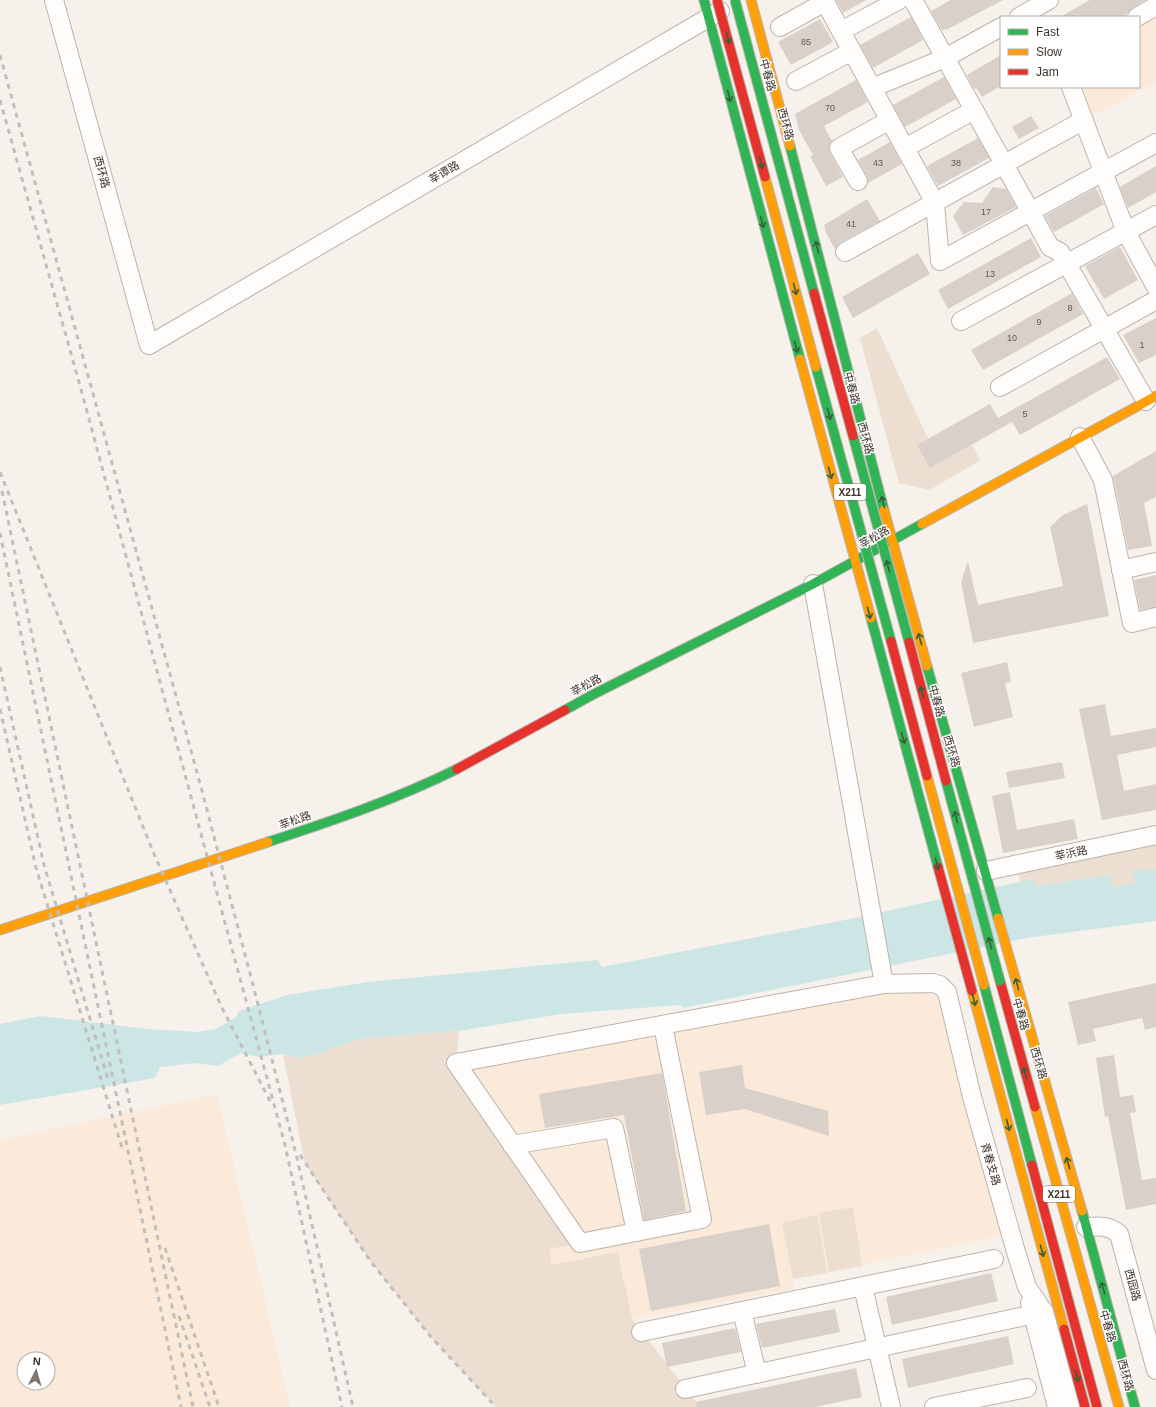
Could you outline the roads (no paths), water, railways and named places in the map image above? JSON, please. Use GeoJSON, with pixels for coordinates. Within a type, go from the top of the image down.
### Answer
{"type":"FeatureCollection","features":[{"type":"Feature","properties":{"kind":"main road"},"geometry":{"type":"LineString","coordinates":[[704,0],[750,175],[1085,1407]]}},
{"type":"Feature","properties":{"kind":"main road","name":"X211"},"geometry":{"type":"LineString","coordinates":[[717,0],[1097,1407]]}},
{"type":"Feature","properties":{"kind":"main road","name":"中春路"},"geometry":{"type":"LineString","coordinates":[[735,0],[1000,981],[1119,1407]]}},
{"type":"Feature","properties":{"kind":"main road","name":"西环路"},"geometry":{"type":"LineString","coordinates":[[751,0],[789,134],[892,540],[1086,1227],[1135,1407]]}},
{"type":"Feature","properties":{"kind":"main road","name":"莘松路"},"geometry":{"type":"LineString","coordinates":[[0,930],[281,838],[359,811],[437,779],[511,742],[594,694],[855,562],[892,540],[1151,399]]}},
{"type":"Feature","properties":{"kind":"street","name":"西环路"},"geometry":{"type":"LineString","coordinates":[[54,0],[149,345]]}},
{"type":"Feature","properties":{"kind":"street","name":"莘谭路"},"geometry":{"type":"LineString","coordinates":[[149,345],[740,0]]}},
{"type":"Feature","properties":{"kind":"street"},"geometry":{"type":"LineString","coordinates":[[841,31],[899,0]]}},
{"type":"Feature","properties":{"kind":"street"},"geometry":{"type":"LineString","coordinates":[[913,0],[1050,247],[1060,252],[1104,329],[1151,399]]}},
{"type":"Feature","properties":{"kind":"street"},"geometry":{"type":"LineString","coordinates":[[1029,11],[1049,0]]}},
{"type":"Feature","properties":{"kind":"street"},"geometry":{"type":"LineString","coordinates":[[780,27],[825,2],[935,203],[940,261],[1156,143]]}},
{"type":"Feature","properties":{"kind":"street"},"geometry":{"type":"LineString","coordinates":[[1139,16],[1156,6]]}},
{"type":"Feature","properties":{"kind":"street"},"geometry":{"type":"LineString","coordinates":[[872,88],[945,58],[1000,28]]}},
{"type":"Feature","properties":{"kind":"street"},"geometry":{"type":"LineString","coordinates":[[796,81],[852,51]]}},
{"type":"Feature","properties":{"kind":"street"},"geometry":{"type":"LineString","coordinates":[[1071,88],[1126,232],[1156,287]]}},
{"type":"Feature","properties":{"kind":"street"},"geometry":{"type":"LineString","coordinates":[[905,148],[974,110]]}},
{"type":"Feature","properties":{"kind":"street"},"geometry":{"type":"LineString","coordinates":[[858,181],[839,148],[890,120]]}},
{"type":"Feature","properties":{"kind":"street"},"geometry":{"type":"LineString","coordinates":[[845,252],[1084,120]]}},
{"type":"Feature","properties":{"kind":"street"},"geometry":{"type":"LineString","coordinates":[[961,321],[1156,215]]}},
{"type":"Feature","properties":{"kind":"street"},"geometry":{"type":"LineString","coordinates":[[1000,386],[1156,300]]}},
{"type":"Feature","properties":{"kind":"street"},"geometry":{"type":"LineString","coordinates":[[1080,437],[1103,480],[1132,623],[1156,617]]}},
{"type":"Feature","properties":{"kind":"street"},"geometry":{"type":"LineString","coordinates":[[1121,570],[1156,562]]}},
{"type":"Feature","properties":{"kind":"street"},"geometry":{"type":"LineString","coordinates":[[813,584],[883,977]]}},
{"type":"Feature","properties":{"kind":"street","name":"莘浜路"},"geometry":{"type":"LineString","coordinates":[[987,875],[1156,835]]}},
{"type":"Feature","properties":{"kind":"street","name":"青春支路"},"geometry":{"type":"LineString","coordinates":[[512,1145],[456,1063],[663,1026],[672,1022],[883,977],[940,985],[947,992],[974,1104],[1027,1287],[1038,1314],[1070,1407]]}},
{"type":"Feature","properties":{"kind":"street"},"geometry":{"type":"LineString","coordinates":[[636,1232],[614,1128],[512,1145],[580,1243],[636,1232],[702,1219],[663,1026]]}},
{"type":"Feature","properties":{"kind":"street","name":"西园路"},"geometry":{"type":"LineString","coordinates":[[1086,1227],[1102,1226],[1112,1229],[1119,1234],[1156,1370]]}},
{"type":"Feature","properties":{"kind":"street"},"geometry":{"type":"LineString","coordinates":[[641,1332],[994,1259]]}},
{"type":"Feature","properties":{"kind":"street"},"geometry":{"type":"LineString","coordinates":[[863,1287],[891,1407]]}},
{"type":"Feature","properties":{"kind":"street"},"geometry":{"type":"LineString","coordinates":[[742,1311],[757,1374]]}},
{"type":"Feature","properties":{"kind":"street"},"geometry":{"type":"LineString","coordinates":[[685,1389],[1038,1314],[1057,1407]]}},
{"type":"Feature","properties":{"kind":"street"},"geometry":{"type":"LineString","coordinates":[[934,1407],[1027,1388]]}},
{"type":"Feature","properties":{"kind":"water"},"geometry":{"type":"Polygon","coordinates":[[[1132,870],[1156,870],[1156,921],[1026,938],[683,1008],[680,1005],[561,1014],[459,1031],[374,1037],[357,1040],[318,1054],[299,1058],[283,1054],[259,1057],[241,1053],[218,1066],[194,1063],[160,1067],[155,1078],[0,1105],[0,1024],[41,1016],[147,1029],[197,1032],[216,1029],[236,1017],[239,1011],[287,995],[368,982],[598,960],[602,967],[850,919],[1033,879],[1037,886],[1109,875],[1114,888],[1136,882],[1132,870]]]}},
{"type":"Feature","properties":{"kind":"railway"},"geometry":{"type":"LineString","coordinates":[[0,55],[201,787],[253,985],[297,1158],[353,1407]]}},
{"type":"Feature","properties":{"kind":"railway"},"geometry":{"type":"LineString","coordinates":[[0,100],[82,393],[285,1145],[342,1407]]}},
{"type":"Feature","properties":{"kind":"railway"},"geometry":{"type":"LineString","coordinates":[[0,472],[154,854],[222,1008],[270,1101]]}},
{"type":"Feature","properties":{"kind":"railway"},"geometry":{"type":"LineString","coordinates":[[2,491],[193,1407]]}},
{"type":"Feature","properties":{"kind":"railway"},"geometry":{"type":"LineString","coordinates":[[0,533],[181,1407]]}},
{"type":"Feature","properties":{"kind":"railway"},"geometry":{"type":"LineString","coordinates":[[0,667],[44,865],[108,1079]]}},
{"type":"Feature","properties":{"kind":"railway"},"geometry":{"type":"LineString","coordinates":[[0,709],[36,868],[123,1151]]}},
{"type":"Feature","properties":{"kind":"railway"},"geometry":{"type":"LineString","coordinates":[[300,1155],[371,1262],[431,1337],[496,1407]]}},
{"type":"Feature","properties":{"kind":"railway"},"geometry":{"type":"LineString","coordinates":[[165,1248],[219,1407]]}},
{"type":"Feature","properties":{"kind":"railway"},"geometry":{"type":"LineString","coordinates":[[179,1316],[210,1407]]}}]}
